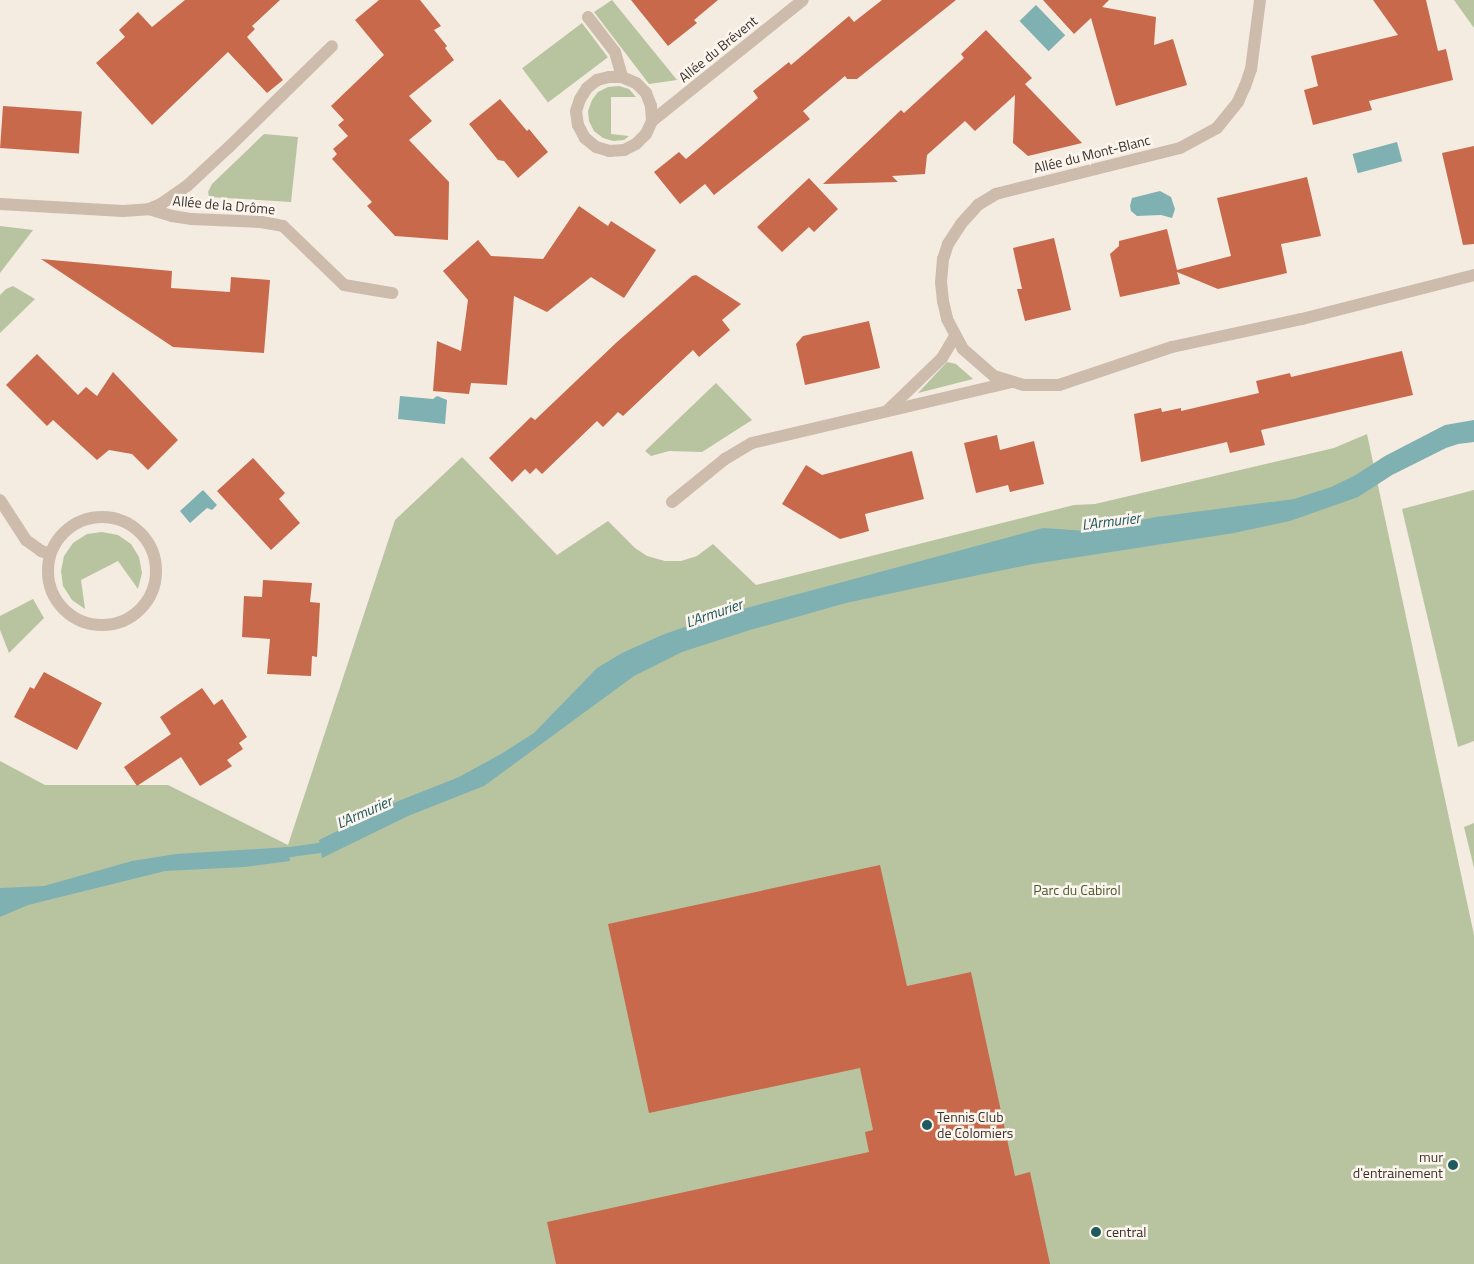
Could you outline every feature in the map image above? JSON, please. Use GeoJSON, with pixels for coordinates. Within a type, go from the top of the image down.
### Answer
{"type":"FeatureCollection","features":[{"type":"Feature","properties":{"kind":"street","name":"Allée du Brévent"},"geometry":{"type":"LineString","coordinates":[[622,77],[609,76],[597,80],[587,88],[580,99],[576,111],[578,125],[585,138],[603,149],[624,150],[636,144],[646,134],[652,121],[803,0]]}},
{"type":"Feature","properties":{"kind":"street","name":"Allée du Mont-Blanc"},"geometry":{"type":"LineString","coordinates":[[1260,0],[1251,69],[1246,86],[1238,102],[1217,128],[1180,148],[996,194],[978,205],[961,224],[948,244],[943,260],[941,282],[943,300],[955,336],[963,349],[994,376],[1012,382],[1036,386],[1059,385],[1172,346],[1302,319],[1474,276]]}},
{"type":"Feature","properties":{"kind":"street"},"geometry":{"type":"LineString","coordinates":[[588,17],[615,52],[622,77],[636,83],[646,93],[651,106],[652,121]]}},
{"type":"Feature","properties":{"kind":"street","name":"Allée de la Drôme"},"geometry":{"type":"LineString","coordinates":[[0,204],[123,211],[149,208],[172,198],[187,186],[332,46]]}},
{"type":"Feature","properties":{"kind":"street","name":"Allée de la Drôme"},"geometry":{"type":"LineString","coordinates":[[149,208],[172,216],[192,219],[268,223],[283,226],[344,285],[392,293]]}},
{"type":"Feature","properties":{"kind":"street"},"geometry":{"type":"LineString","coordinates":[[887,411],[942,358],[955,336]]}},
{"type":"Feature","properties":{"kind":"street","name":"Allée du Mont-Blanc"},"geometry":{"type":"LineString","coordinates":[[672,502],[725,459],[752,443],[1012,382]]}},
{"type":"Feature","properties":{"kind":"street"},"geometry":{"type":"LineString","coordinates":[[0,500],[26,540],[41,551],[50,554]]}},
{"type":"Feature","properties":{"kind":"street"},"geometry":{"type":"LineString","coordinates":[[107,517],[125,521],[140,532],[151,546],[156,564],[156,582],[149,599],[137,613],[121,622],[104,625],[85,623],[69,614],[56,601],[49,586],[47,570],[50,554],[59,538],[72,525],[89,518],[107,517]]}},
{"type":"Feature","properties":{"kind":"green space"},"geometry":{"type":"Polygon","coordinates":[[[612,0],[677,80],[649,84],[594,12],[612,0]]]}},
{"type":"Feature","properties":{"kind":"green space"},"geometry":{"type":"Polygon","coordinates":[[[1454,0],[1474,0],[1474,28],[1454,0]]]}},
{"type":"Feature","properties":{"kind":"green space"},"geometry":{"type":"Polygon","coordinates":[[[582,23],[608,57],[548,102],[522,68],[582,23]]]}},
{"type":"Feature","properties":{"kind":"green space"},"geometry":{"type":"Polygon","coordinates":[[[619,86],[629,89],[636,97],[611,97],[611,134],[629,136],[624,140],[613,141],[603,138],[594,131],[589,121],[588,111],[592,100],[598,92],[608,87],[619,86]]]}},
{"type":"Feature","properties":{"kind":"green space"},"geometry":{"type":"Polygon","coordinates":[[[264,134],[298,137],[291,202],[209,197],[208,192],[212,184],[264,134]]]}},
{"type":"Feature","properties":{"kind":"green space"},"geometry":{"type":"Polygon","coordinates":[[[0,226],[33,230],[0,273],[0,226]]]}},
{"type":"Feature","properties":{"kind":"green space"},"geometry":{"type":"Polygon","coordinates":[[[13,286],[35,299],[0,333],[0,295],[6,289],[13,286]]]}},
{"type":"Feature","properties":{"kind":"green space"},"geometry":{"type":"Polygon","coordinates":[[[947,362],[956,364],[973,379],[918,393],[947,362]]]}},
{"type":"Feature","properties":{"kind":"green space"},"geometry":{"type":"Polygon","coordinates":[[[716,383],[752,420],[702,452],[669,451],[651,456],[645,451],[716,383]]]}},
{"type":"Feature","properties":{"kind":"green space","name":"Parc du Cabirol"},"geometry":{"type":"Polygon","coordinates":[[[1367,434],[1474,935],[1474,1264],[0,1264],[0,761],[45,785],[168,785],[288,845],[395,520],[462,457],[557,555],[608,521],[635,548],[647,556],[665,561],[681,561],[697,556],[713,544],[756,585],[1074,505],[1095,504],[1334,448],[1367,434]]]}},
{"type":"Feature","properties":{"kind":"green space"},"geometry":{"type":"Polygon","coordinates":[[[1474,490],[1474,741],[1458,747],[1402,509],[1474,490]]]}},
{"type":"Feature","properties":{"kind":"green space"},"geometry":{"type":"Polygon","coordinates":[[[102,532],[118,535],[131,544],[139,557],[142,573],[138,589],[118,561],[81,580],[85,609],[72,600],[63,586],[61,571],[64,556],[73,543],[87,534],[102,532]]]}},
{"type":"Feature","properties":{"kind":"green space"},"geometry":{"type":"Polygon","coordinates":[[[33,599],[44,618],[9,653],[0,630],[0,616],[33,599]]]}},
{"type":"Feature","properties":{"kind":"green space"},"geometry":{"type":"Polygon","coordinates":[[[1474,823],[1474,868],[1464,827],[1474,823]]]}},
{"type":"Feature","properties":{"kind":"water"},"geometry":{"type":"Polygon","coordinates":[[[1036,5],[1065,35],[1049,51],[1019,21],[1036,5]]]}},
{"type":"Feature","properties":{"kind":"water"},"geometry":{"type":"Polygon","coordinates":[[[1397,142],[1402,161],[1358,173],[1353,154],[1397,142]]]}},
{"type":"Feature","properties":{"kind":"water"},"geometry":{"type":"Polygon","coordinates":[[[1160,191],[1171,197],[1175,209],[1172,218],[1161,215],[1137,216],[1131,211],[1132,198],[1160,191]]]}},
{"type":"Feature","properties":{"kind":"water"},"geometry":{"type":"Polygon","coordinates":[[[400,396],[433,399],[437,396],[447,400],[445,424],[398,419],[400,396]]]}},
{"type":"Feature","properties":{"kind":"water"},"geometry":{"type":"Polygon","coordinates":[[[1474,420],[1474,442],[1446,448],[1392,475],[1358,497],[1290,521],[1234,533],[1033,564],[846,603],[750,630],[682,652],[634,676],[484,786],[408,816],[322,858],[319,840],[396,802],[459,777],[501,754],[534,733],[597,668],[622,653],[662,635],[713,617],[1043,528],[1087,531],[1156,517],[1294,499],[1331,487],[1354,476],[1385,456],[1445,425],[1474,420]]]}},
{"type":"Feature","properties":{"kind":"water"},"geometry":{"type":"Polygon","coordinates":[[[203,490],[217,505],[212,510],[207,508],[190,523],[180,511],[203,490]]]}},
{"type":"Feature","properties":{"kind":"water"},"geometry":{"type":"Polygon","coordinates":[[[288,847],[290,861],[244,867],[165,871],[28,905],[0,917],[0,888],[44,886],[132,861],[176,854],[288,847]]]}},
{"type":"Feature","properties":{"kind":"building"},"geometry":{"type":"Polygon","coordinates":[[[185,0],[280,0],[252,26],[255,29],[247,37],[283,80],[267,93],[228,52],[152,125],[96,63],[125,37],[119,30],[138,12],[152,27],[185,0]]]}},
{"type":"Feature","properties":{"kind":"building"},"geometry":{"type":"Polygon","coordinates":[[[379,0],[420,0],[441,26],[434,30],[447,46],[445,48],[454,60],[409,96],[432,121],[409,140],[449,182],[448,240],[395,236],[367,206],[372,202],[332,159],[337,154],[333,149],[348,136],[338,125],[344,120],[331,106],[384,55],[355,20],[379,0]]]}},
{"type":"Feature","properties":{"kind":"building"},"geometry":{"type":"Polygon","coordinates":[[[631,0],[718,0],[694,20],[697,23],[668,46],[631,0]]]}},
{"type":"Feature","properties":{"kind":"building"},"geometry":{"type":"Polygon","coordinates":[[[882,0],[956,0],[857,79],[847,79],[845,76],[803,111],[810,119],[714,195],[705,184],[680,204],[654,172],[679,152],[686,159],[758,98],[753,91],[789,62],[791,65],[849,16],[854,22],[882,0]]]}},
{"type":"Feature","properties":{"kind":"building"},"geometry":{"type":"Polygon","coordinates":[[[1043,0],[1109,0],[1102,7],[1156,17],[1154,45],[1173,39],[1187,85],[1116,106],[1091,18],[1074,34],[1043,0]]]}},
{"type":"Feature","properties":{"kind":"building"},"geometry":{"type":"Polygon","coordinates":[[[1373,0],[1426,0],[1438,51],[1446,49],[1453,80],[1369,101],[1372,110],[1313,125],[1304,90],[1318,86],[1311,56],[1398,35],[1373,0]]]}},
{"type":"Feature","properties":{"kind":"building"},"geometry":{"type":"Polygon","coordinates":[[[986,30],[1032,78],[1025,84],[1082,143],[1028,156],[1013,143],[1015,95],[975,131],[965,121],[927,155],[925,174],[892,176],[898,182],[823,184],[901,110],[904,113],[964,58],[961,54],[986,30]]]}},
{"type":"Feature","properties":{"kind":"building"},"geometry":{"type":"Polygon","coordinates":[[[500,99],[548,152],[518,178],[504,161],[498,160],[469,124],[500,99]]]}},
{"type":"Feature","properties":{"kind":"building"},"geometry":{"type":"Polygon","coordinates":[[[3,106],[82,112],[79,153],[0,148],[3,106]]]}},
{"type":"Feature","properties":{"kind":"building"},"geometry":{"type":"Polygon","coordinates":[[[1474,146],[1474,244],[1463,245],[1442,153],[1474,146]]]}},
{"type":"Feature","properties":{"kind":"building"},"geometry":{"type":"Polygon","coordinates":[[[1307,177],[1321,236],[1281,244],[1287,273],[1218,289],[1177,272],[1180,284],[1120,297],[1110,254],[1119,246],[1119,241],[1167,229],[1177,270],[1231,256],[1217,198],[1307,177]]]}},
{"type":"Feature","properties":{"kind":"building"},"geometry":{"type":"Polygon","coordinates":[[[809,178],[838,209],[814,232],[809,227],[782,252],[757,227],[809,178]]]}},
{"type":"Feature","properties":{"kind":"building"},"geometry":{"type":"Polygon","coordinates":[[[579,206],[608,226],[611,221],[656,250],[624,298],[591,277],[547,312],[514,296],[507,385],[471,383],[469,394],[433,391],[437,341],[461,351],[468,300],[443,271],[478,240],[491,256],[543,259],[579,206]]]}},
{"type":"Feature","properties":{"kind":"building"},"geometry":{"type":"Polygon","coordinates":[[[1054,238],[1071,310],[1025,321],[1017,289],[1022,289],[1013,248],[1054,238]]]}},
{"type":"Feature","properties":{"kind":"building"},"geometry":{"type":"Polygon","coordinates":[[[41,259],[172,271],[171,288],[230,292],[231,277],[270,280],[264,353],[173,347],[41,259]]]}},
{"type":"Feature","properties":{"kind":"building"},"geometry":{"type":"Polygon","coordinates":[[[696,275],[741,304],[722,320],[730,330],[699,357],[693,350],[623,416],[618,412],[603,427],[597,421],[542,474],[536,468],[530,474],[525,469],[512,482],[489,458],[531,417],[535,420],[617,342],[692,276],[696,275]]]}},
{"type":"Feature","properties":{"kind":"building"},"geometry":{"type":"Polygon","coordinates":[[[869,321],[880,368],[805,385],[796,344],[803,336],[869,321]]]}},
{"type":"Feature","properties":{"kind":"building"},"geometry":{"type":"Polygon","coordinates":[[[1402,351],[1413,395],[1261,430],[1265,445],[1230,453],[1227,442],[1141,462],[1134,414],[1161,408],[1162,412],[1181,408],[1181,411],[1259,393],[1256,381],[1290,373],[1291,377],[1402,351]]]}},
{"type":"Feature","properties":{"kind":"building"},"geometry":{"type":"Polygon","coordinates":[[[37,354],[78,395],[86,387],[97,396],[113,372],[178,440],[148,470],[132,454],[109,450],[97,460],[53,420],[47,426],[6,385],[37,354]]]}},
{"type":"Feature","properties":{"kind":"building"},"geometry":{"type":"Polygon","coordinates":[[[997,435],[1000,450],[1034,441],[1044,484],[1010,492],[1008,485],[976,493],[964,443],[997,435]]]}},
{"type":"Feature","properties":{"kind":"building"},"geometry":{"type":"Polygon","coordinates":[[[912,451],[924,499],[865,514],[869,531],[840,539],[782,504],[806,465],[822,475],[912,451]]]}},
{"type":"Feature","properties":{"kind":"building"},"geometry":{"type":"Polygon","coordinates":[[[253,458],[285,493],[279,499],[300,523],[271,550],[217,491],[253,458]]]}},
{"type":"Feature","properties":{"kind":"building"},"geometry":{"type":"Polygon","coordinates":[[[263,580],[312,583],[310,602],[320,603],[317,657],[312,656],[311,676],[267,674],[270,639],[242,637],[244,596],[262,597],[263,580]]]}},
{"type":"Feature","properties":{"kind":"building"},"geometry":{"type":"Polygon","coordinates":[[[44,672],[102,703],[77,750],[14,717],[30,687],[34,689],[44,672]]]}},
{"type":"Feature","properties":{"kind":"building"},"geometry":{"type":"Polygon","coordinates":[[[202,688],[214,705],[222,699],[247,737],[239,743],[243,749],[227,760],[232,766],[200,786],[181,757],[137,786],[124,767],[171,734],[160,717],[202,688]]]}},
{"type":"Feature","properties":{"kind":"building"},"geometry":{"type":"Polygon","coordinates":[[[880,865],[907,986],[971,972],[1015,1176],[1030,1172],[1050,1264],[556,1264],[547,1222],[869,1152],[865,1132],[873,1130],[860,1068],[649,1113],[608,924],[880,865]]]}},
{"type":"Feature","properties":{"kind":"waterway","name":"L'Armurier"},"geometry":{"type":"LineString","coordinates":[[276,854],[320,848],[332,843]]}},
{"type":"Feature","properties":{"kind":"place","name":"Tennis Club de Colomiers"},"geometry":{"type":"Point","coordinates":[927,1125]}},
{"type":"Feature","properties":{"kind":"place","name":"mur d'entrainement"},"geometry":{"type":"Point","coordinates":[1453,1165]}},
{"type":"Feature","properties":{"kind":"place","name":"central"},"geometry":{"type":"Point","coordinates":[1096,1232]}}]}
